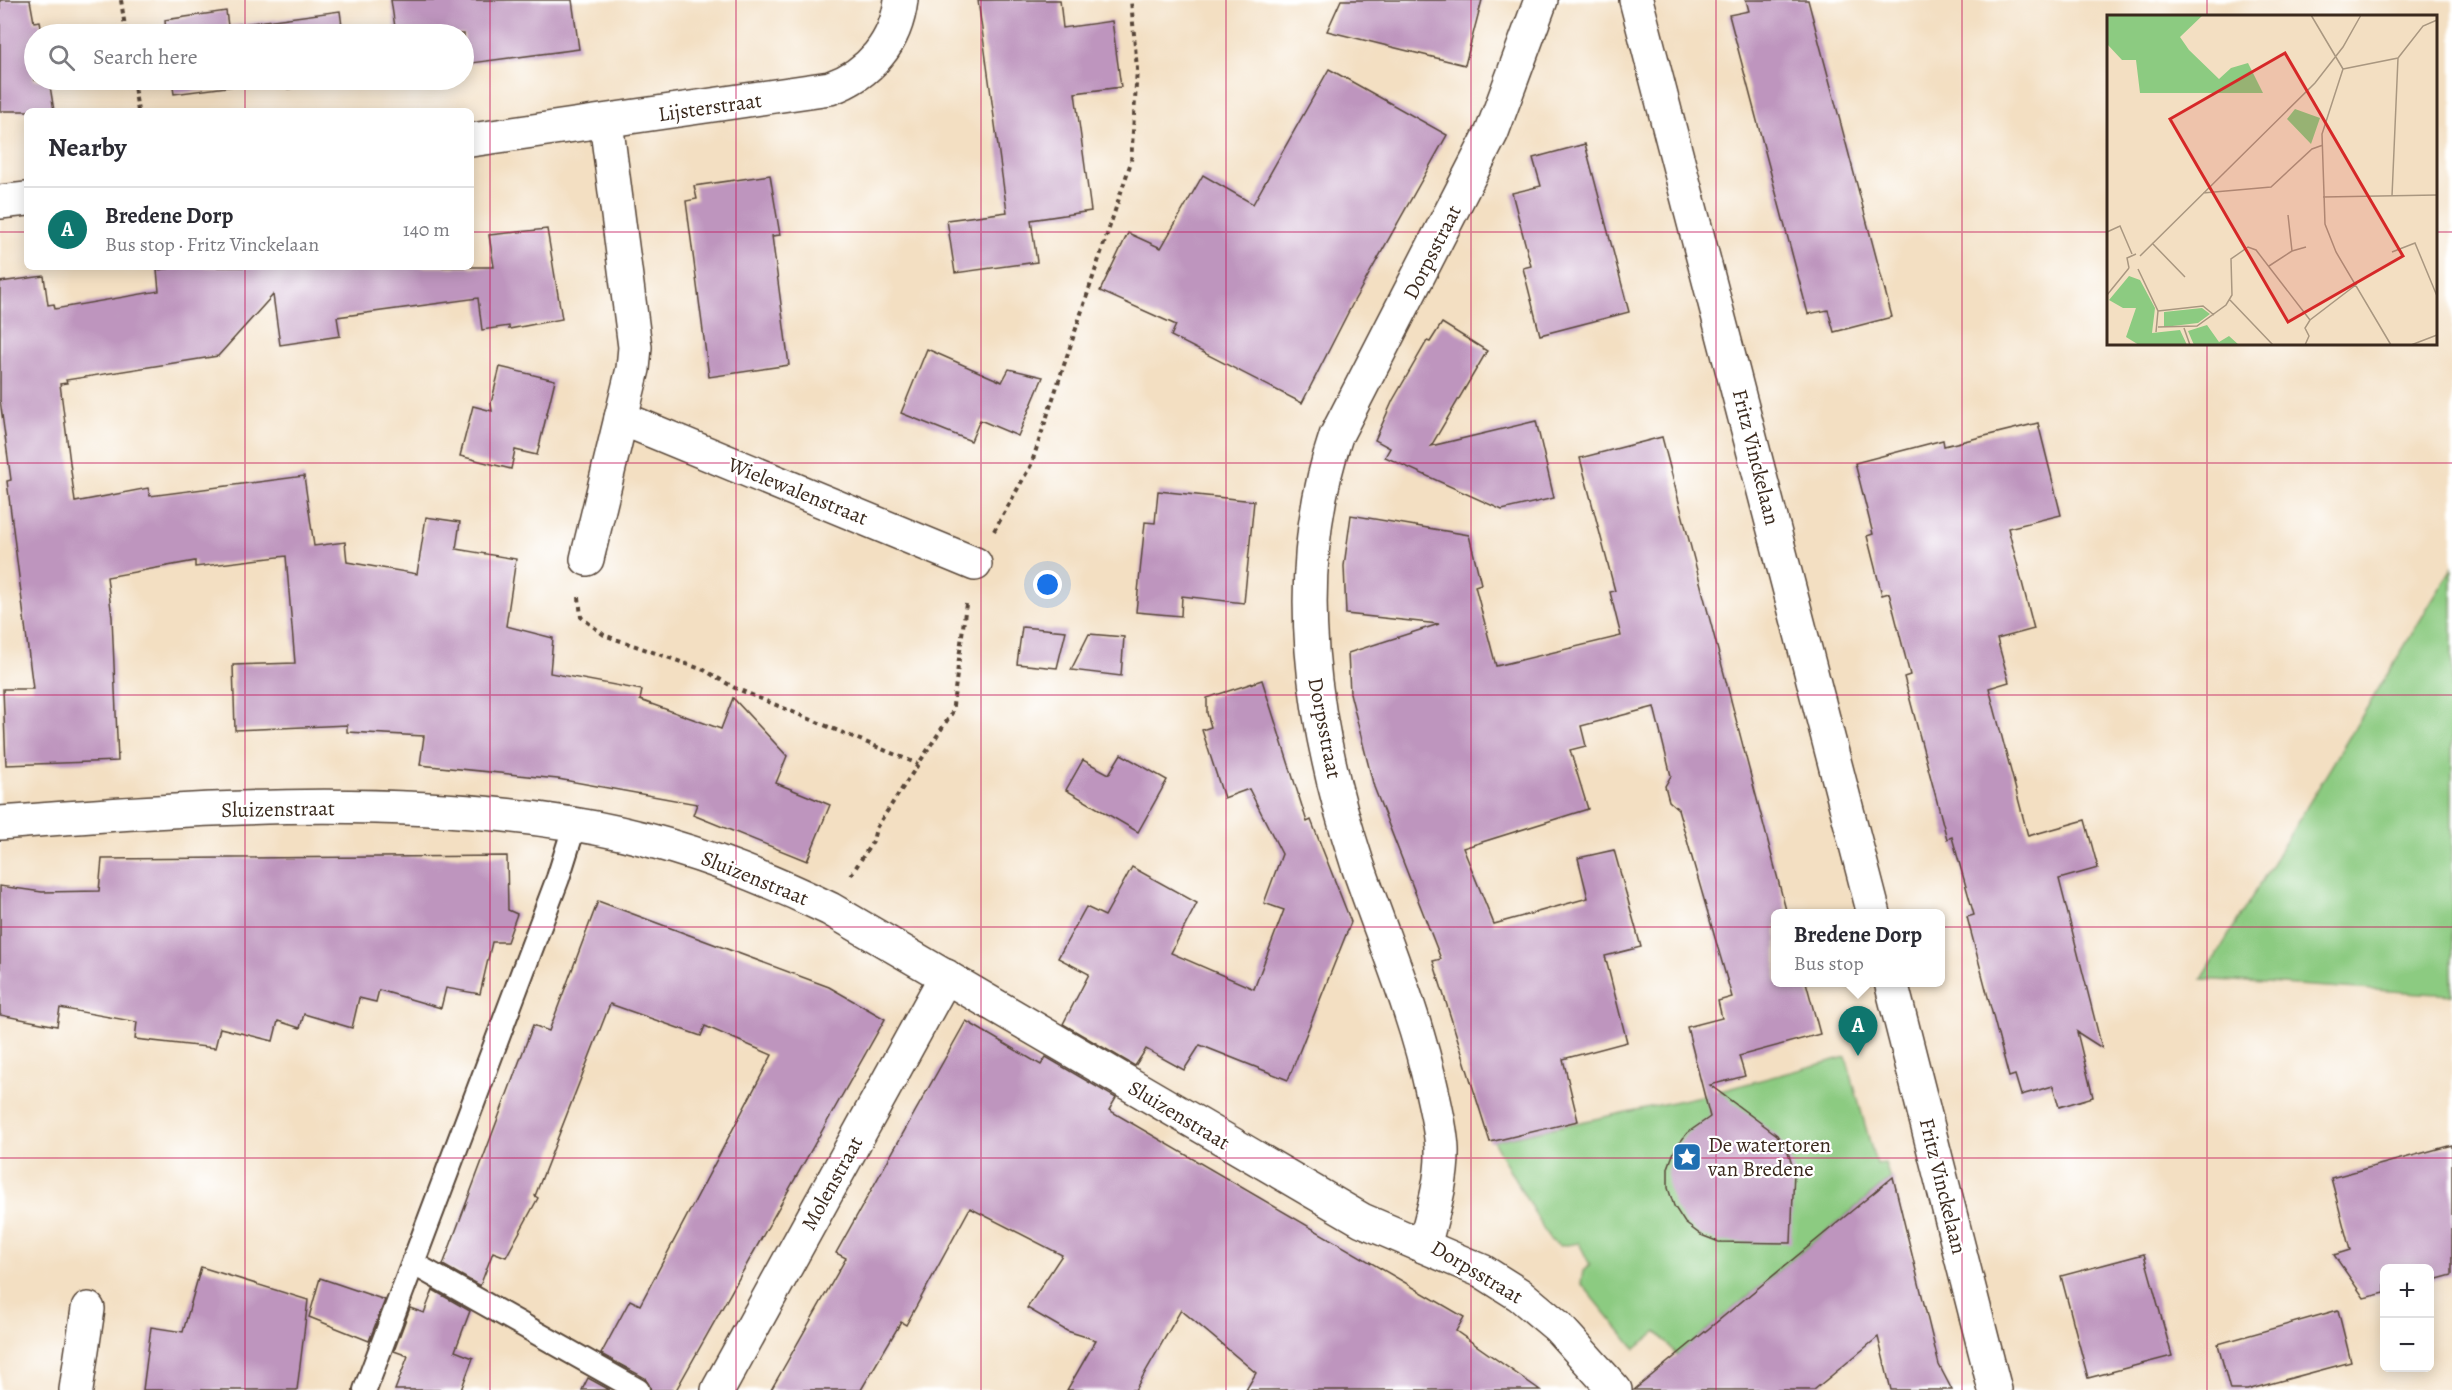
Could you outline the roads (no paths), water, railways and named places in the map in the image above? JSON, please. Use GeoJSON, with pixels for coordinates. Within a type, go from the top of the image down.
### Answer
{"type":"FeatureCollection","features":[{"type":"Feature","properties":{"kind":"street","name":"Lijsterstraat"},"geometry":{"type":"LineString","coordinates":[[474,140],[822,91],[838,86],[861,72],[878,56],[894,28],[901,0]]}},
{"type":"Feature","properties":{"kind":"street","name":"Dorpsstraat"},"geometry":{"type":"LineString","coordinates":[[1541,0],[1492,132],[1336,436],[1326,471],[1311,563],[1308,614],[1314,682],[1331,770],[1357,862],[1394,961],[1425,1056],[1439,1123],[1442,1150],[1440,1175],[1424,1246],[1482,1272],[1520,1295],[1557,1326],[1615,1390]]}},
{"type":"Feature","properties":{"kind":"street","name":"Fritz Vinckelaan"},"geometry":{"type":"LineString","coordinates":[[1636,0],[1873,909]]}},
{"type":"Feature","properties":{"kind":"street"},"geometry":{"type":"LineString","coordinates":[[587,559],[633,369],[635,347],[606,122]]}},
{"type":"Feature","properties":{"kind":"street"},"geometry":{"type":"LineString","coordinates":[[0,202],[24,199]]}},
{"type":"Feature","properties":{"kind":"street","name":"Wielewalenstraat"},"geometry":{"type":"LineString","coordinates":[[621,418],[975,564]]}},
{"type":"Feature","properties":{"kind":"street","name":"Sluizenstraat"},"geometry":{"type":"LineString","coordinates":[[0,823],[110,814],[275,807],[492,813],[574,824],[690,852],[800,894],[830,909],[1194,1125],[1362,1220],[1424,1246]]}},
{"type":"Feature","properties":{"kind":"street","name":"Molenstraat"},"geometry":{"type":"LineString","coordinates":[[718,1390],[946,976]]}},
{"type":"Feature","properties":{"kind":"street","name":"Fritz Vinckelaan"},"geometry":{"type":"LineString","coordinates":[[1892,987],[1995,1390]]}},
{"type":"Feature","properties":{"kind":"street"},"geometry":{"type":"LineString","coordinates":[[76,1390],[88,1309]]}},
{"type":"Feature","properties":{"kind":"lane"},"geometry":{"type":"LineString","coordinates":[[364,1390],[414,1264],[554,889],[574,824]]}},
{"type":"Feature","properties":{"kind":"lane"},"geometry":{"type":"LineString","coordinates":[[414,1264],[638,1390]]}},
{"type":"Feature","properties":{"kind":"place","name":"Bredene Dorp"},"geometry":{"type":"Point","coordinates":[1858,1056]}},
{"type":"Feature","properties":{"kind":"place","name":"De watertoren van Bredene"},"geometry":{"type":"Point","coordinates":[1687,1157]}}]}
